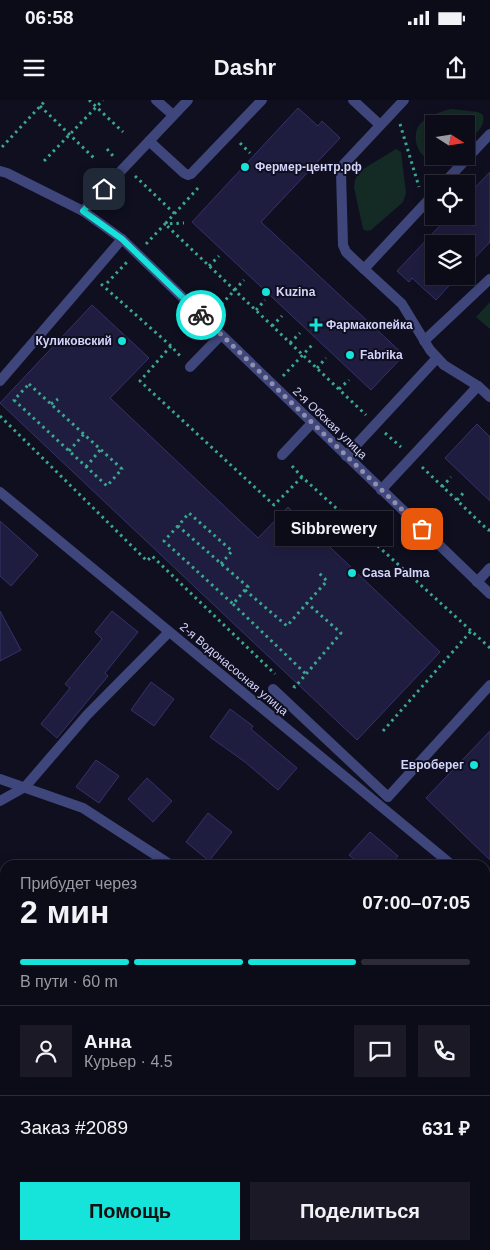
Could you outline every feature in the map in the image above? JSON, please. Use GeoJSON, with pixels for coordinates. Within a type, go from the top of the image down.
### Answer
{"type":"FeatureCollection","features":[{"type":"Feature","properties":{"kind":"street"},"geometry":{"type":"LineString","coordinates":[[156,100],[173,116]]}},
{"type":"Feature","properties":{"kind":"street"},"geometry":{"type":"LineString","coordinates":[[83,211],[188,100]]}},
{"type":"Feature","properties":{"kind":"street"},"geometry":{"type":"LineString","coordinates":[[150,141],[184,173],[192,174],[262,100]]}},
{"type":"Feature","properties":{"kind":"street"},"geometry":{"type":"LineString","coordinates":[[353,100],[380,125]]}},
{"type":"Feature","properties":{"kind":"street"},"geometry":{"type":"LineString","coordinates":[[404,100],[344,164],[341,172],[343,245],[346,252],[402,304],[430,350],[444,365],[478,386],[490,397]]}},
{"type":"Feature","properties":{"kind":"street"},"geometry":{"type":"LineString","coordinates":[[452,175],[490,134]]}},
{"type":"Feature","properties":{"kind":"street","name":"2-я Обская улица"},"geometry":{"type":"LineString","coordinates":[[0,171],[83,211],[122,239],[490,594]]}},
{"type":"Feature","properties":{"kind":"street"},"geometry":{"type":"LineString","coordinates":[[364,268],[424,204]]}},
{"type":"Feature","properties":{"kind":"street"},"geometry":{"type":"LineString","coordinates":[[0,381],[122,239]]}},
{"type":"Feature","properties":{"kind":"street"},"geometry":{"type":"LineString","coordinates":[[424,341],[490,279]]}},
{"type":"Feature","properties":{"kind":"street"},"geometry":{"type":"LineString","coordinates":[[190,367],[221,335]]}},
{"type":"Feature","properties":{"kind":"street"},"geometry":{"type":"LineString","coordinates":[[346,456],[438,358]]}},
{"type":"Feature","properties":{"kind":"street"},"geometry":{"type":"LineString","coordinates":[[381,490],[478,386]]}},
{"type":"Feature","properties":{"kind":"street"},"geometry":{"type":"LineString","coordinates":[[282,455],[312,423]]}},
{"type":"Feature","properties":{"kind":"street","name":"2-я Водонасосная улица"},"geometry":{"type":"LineString","coordinates":[[0,492],[446,860]]}},
{"type":"Feature","properties":{"kind":"street"},"geometry":{"type":"LineString","coordinates":[[477,582],[490,568]]}},
{"type":"Feature","properties":{"kind":"street"},"geometry":{"type":"LineString","coordinates":[[0,801],[25,787],[86,715],[169,632]]}},
{"type":"Feature","properties":{"kind":"street"},"geometry":{"type":"LineString","coordinates":[[273,689],[388,797],[490,685]]}},
{"type":"Feature","properties":{"kind":"street"},"geometry":{"type":"LineString","coordinates":[[0,778],[83,808],[163,860]]}},
{"type":"Feature","properties":{"kind":"path"},"geometry":{"type":"LineString","coordinates":[[2,146],[46,100]]}},
{"type":"Feature","properties":{"kind":"path"},"geometry":{"type":"LineString","coordinates":[[89,100],[123,132]]}},
{"type":"Feature","properties":{"kind":"path"},"geometry":{"type":"LineString","coordinates":[[44,161],[103,100]]}},
{"type":"Feature","properties":{"kind":"path"},"geometry":{"type":"LineString","coordinates":[[40,106],[96,160]]}},
{"type":"Feature","properties":{"kind":"path"},"geometry":{"type":"LineString","coordinates":[[396,109],[424,204]]}},
{"type":"Feature","properties":{"kind":"path"},"geometry":{"type":"LineString","coordinates":[[247,136],[240,144],[250,153]]}},
{"type":"Feature","properties":{"kind":"path"},"geometry":{"type":"LineString","coordinates":[[107,149],[175,214]]}},
{"type":"Feature","properties":{"kind":"path"},"geometry":{"type":"LineString","coordinates":[[201,186],[165,224],[490,530]]}},
{"type":"Feature","properties":{"kind":"path"},"geometry":{"type":"LineString","coordinates":[[209,266],[218,256]]}},
{"type":"Feature","properties":{"kind":"path"},"geometry":{"type":"LineString","coordinates":[[91,275],[171,346],[190,367]]}},
{"type":"Feature","properties":{"kind":"path"},"geometry":{"type":"LineString","coordinates":[[206,320],[244,280]]}},
{"type":"Feature","properties":{"kind":"path"},"geometry":{"type":"LineString","coordinates":[[256,310],[265,300]]}},
{"type":"Feature","properties":{"kind":"path"},"geometry":{"type":"LineString","coordinates":[[272,326],[282,316]]}},
{"type":"Feature","properties":{"kind":"path"},"geometry":{"type":"LineString","coordinates":[[290,343],[300,333]]}},
{"type":"Feature","properties":{"kind":"path"},"geometry":{"type":"LineString","coordinates":[[274,386],[312,345]]}},
{"type":"Feature","properties":{"kind":"path"},"geometry":{"type":"LineString","coordinates":[[171,346],[140,381],[274,505],[302,477]]}},
{"type":"Feature","properties":{"kind":"path"},"geometry":{"type":"LineString","coordinates":[[317,368],[326,358]]}},
{"type":"Feature","properties":{"kind":"path"},"geometry":{"type":"LineString","coordinates":[[340,389],[349,380]]}},
{"type":"Feature","properties":{"kind":"path"},"geometry":{"type":"LineString","coordinates":[[29,384],[51,404],[122,470],[107,486],[14,400],[29,384]]}},
{"type":"Feature","properties":{"kind":"path"},"geometry":{"type":"LineString","coordinates":[[51,404],[58,399]]}},
{"type":"Feature","properties":{"kind":"path"},"geometry":{"type":"LineString","coordinates":[[0,416],[147,561],[152,556],[280,679]]}},
{"type":"Feature","properties":{"kind":"path"},"geometry":{"type":"LineString","coordinates":[[69,451],[84,434]]}},
{"type":"Feature","properties":{"kind":"path"},"geometry":{"type":"LineString","coordinates":[[86,467],[100,450]]}},
{"type":"Feature","properties":{"kind":"path"},"geometry":{"type":"LineString","coordinates":[[282,455],[302,477],[488,646],[490,641]]}},
{"type":"Feature","properties":{"kind":"path"},"geometry":{"type":"LineString","coordinates":[[442,486],[451,477]]}},
{"type":"Feature","properties":{"kind":"path"},"geometry":{"type":"LineString","coordinates":[[457,500],[466,491]]}},
{"type":"Feature","properties":{"kind":"path"},"geometry":{"type":"LineString","coordinates":[[221,564],[232,551],[189,513],[164,542],[233,604],[306,674]]}},
{"type":"Feature","properties":{"kind":"path"},"geometry":{"type":"LineString","coordinates":[[178,526],[248,587],[233,604]]}},
{"type":"Feature","properties":{"kind":"path"},"geometry":{"type":"LineString","coordinates":[[245,590],[287,626],[327,581],[319,574]]}},
{"type":"Feature","properties":{"kind":"path"},"geometry":{"type":"LineString","coordinates":[[295,687],[342,633],[307,603]]}},
{"type":"Feature","properties":{"kind":"path"},"geometry":{"type":"LineString","coordinates":[[382,731],[471,631]]}},
{"type":"Feature","properties":{"kind":"green space"},"geometry":{"type":"Polygon","coordinates":[[[451,109],[478,112],[483,115],[483,123],[475,135],[475,115],[433,115],[451,109]]]}},
{"type":"Feature","properties":{"kind":"green space"},"geometry":{"type":"Polygon","coordinates":[[[425,120],[425,157],[416,142],[418,128],[425,120]]]}},
{"type":"Feature","properties":{"kind":"green space"},"geometry":{"type":"Polygon","coordinates":[[[396,149],[401,152],[406,193],[403,202],[371,230],[367,231],[363,229],[354,187],[355,180],[360,171],[396,149]]]}},
{"type":"Feature","properties":{"kind":"green space"},"geometry":{"type":"Polygon","coordinates":[[[490,302],[490,329],[476,317],[490,302]]]}},
{"type":"Feature","properties":{"kind":"building"},"geometry":{"type":"Polygon","coordinates":[[[298,108],[318,126],[322,121],[340,138],[261,222],[404,355],[371,390],[192,222],[298,108]]]}},
{"type":"Feature","properties":{"kind":"building"},"geometry":{"type":"Polygon","coordinates":[[[490,172],[490,242],[475,258],[475,235],[431,235],[440,225],[475,225],[475,188],[490,172]]]}},
{"type":"Feature","properties":{"kind":"building"},"geometry":{"type":"Polygon","coordinates":[[[425,241],[425,285],[450,285],[436,300],[412,278],[409,282],[397,271],[425,241]]]}},
{"type":"Feature","properties":{"kind":"building"},"geometry":{"type":"Polygon","coordinates":[[[92,305],[149,358],[110,398],[258,538],[288,507],[440,652],[357,740],[0,403],[92,305]]]}},
{"type":"Feature","properties":{"kind":"building"},"geometry":{"type":"Polygon","coordinates":[[[477,424],[490,437],[490,501],[445,458],[477,424]]]}},
{"type":"Feature","properties":{"kind":"building"},"geometry":{"type":"Polygon","coordinates":[[[0,521],[38,555],[11,586],[0,576],[0,521]]]}},
{"type":"Feature","properties":{"kind":"building"},"geometry":{"type":"Polygon","coordinates":[[[0,611],[21,650],[0,661],[0,611]]]}},
{"type":"Feature","properties":{"kind":"building"},"geometry":{"type":"Polygon","coordinates":[[[112,611],[138,632],[105,673],[108,676],[57,738],[41,724],[70,688],[65,684],[102,639],[95,632],[112,611]]]}},
{"type":"Feature","properties":{"kind":"building"},"geometry":{"type":"Polygon","coordinates":[[[151,682],[174,699],[154,726],[131,710],[151,682]]]}},
{"type":"Feature","properties":{"kind":"building"},"geometry":{"type":"Polygon","coordinates":[[[230,709],[253,726],[251,729],[297,768],[278,790],[245,762],[210,737],[230,709]]]}},
{"type":"Feature","properties":{"kind":"building","name":"Евроберег"},"geometry":{"type":"Polygon","coordinates":[[[490,731],[490,860],[426,798],[490,731]]]}},
{"type":"Feature","properties":{"kind":"building"},"geometry":{"type":"Polygon","coordinates":[[[96,760],[119,776],[99,803],[76,787],[96,760]]]}},
{"type":"Feature","properties":{"kind":"building"},"geometry":{"type":"Polygon","coordinates":[[[147,778],[172,801],[153,822],[128,799],[147,778]]]}},
{"type":"Feature","properties":{"kind":"building"},"geometry":{"type":"Polygon","coordinates":[[[208,813],[232,832],[210,860],[186,842],[208,813]]]}},
{"type":"Feature","properties":{"kind":"building"},"geometry":{"type":"Polygon","coordinates":[[[370,832],[398,856],[395,860],[355,860],[349,855],[370,832]]]}},
{"type":"Feature","properties":{"kind":"way so far"},"geometry":{"type":"LineString","coordinates":[[201,315],[422,529]]}},
{"type":"Feature","properties":{"kind":"place","name":"Фермер-центр.рф"},"geometry":{"type":"Point","coordinates":[245,167]}},
{"type":"Feature","properties":{"kind":"place","name":"Kuzina"},"geometry":{"type":"Point","coordinates":[266,292]}},
{"type":"Feature","properties":{"kind":"place","name":"Фармакопейка"},"geometry":{"type":"Point","coordinates":[316,325]}},
{"type":"Feature","properties":{"kind":"place","name":"Куликовский"},"geometry":{"type":"Point","coordinates":[122,341]}},
{"type":"Feature","properties":{"kind":"place","name":"Fabrika"},"geometry":{"type":"Point","coordinates":[350,355]}},
{"type":"Feature","properties":{"kind":"place","name":"Sibbrewery"},"geometry":{"type":"Point","coordinates":[422,529]}},
{"type":"Feature","properties":{"kind":"place","name":"Casa Palma"},"geometry":{"type":"Point","coordinates":[352,573]}},
{"type":"Feature","properties":{"kind":"place","name":"Евроберег"},"geometry":{"type":"Point","coordinates":[474,765]}},
{"type":"Feature","properties":{"kind":"route"},"geometry":{"type":"LineString","coordinates":[[104,189],[83,211],[122,239],[201,315]]}}]}
